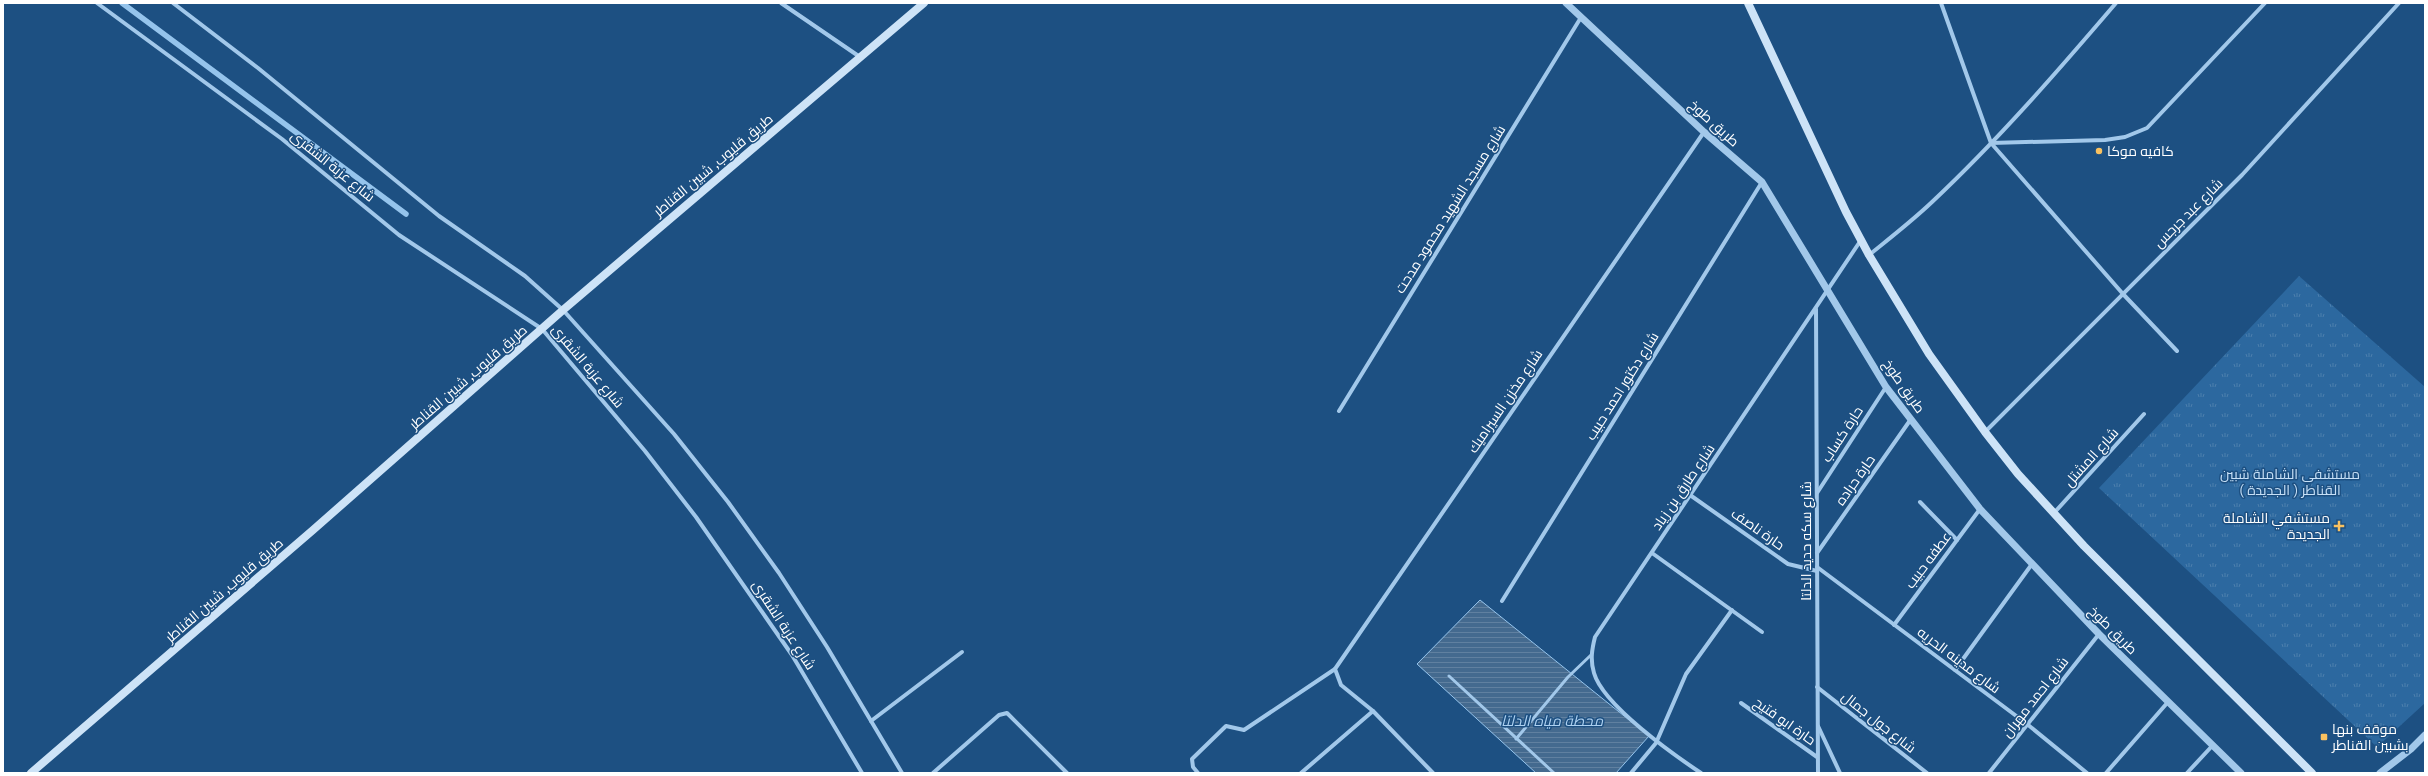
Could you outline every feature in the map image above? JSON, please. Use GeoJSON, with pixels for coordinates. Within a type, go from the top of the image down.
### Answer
{"type":"FeatureCollection","features":[{"type":"Feature","properties":{"kind":"main road","name":"طريق قليوب, شبين القناطر"},"geometry":{"type":"LineString","coordinates":[[31,773],[313,530],[563,310],[924,3]]}},
{"type":"Feature","properties":{"kind":"main road"},"geometry":{"type":"LineString","coordinates":[[1748,3],[1860,240],[1929,354],[1985,432],[2018,474],[2054,514],[2312,773]]}},
{"type":"Feature","properties":{"kind":"street","name":"شارع عزبة الشقرى"},"geometry":{"type":"LineString","coordinates":[[97,3],[282,139],[399,235],[542,329],[645,451],[701,524],[792,655],[862,773]]}},
{"type":"Feature","properties":{"kind":"street","name":"شارع عزبة الشقرى"},"geometry":{"type":"LineString","coordinates":[[173,3],[258,68],[439,216],[525,276],[563,310],[674,434],[728,502],[779,573],[902,773]]}},
{"type":"Feature","properties":{"kind":"street"},"geometry":{"type":"LineString","coordinates":[[781,3],[860,57]]}},
{"type":"Feature","properties":{"kind":"street","name":"طريق طوخ"},"geometry":{"type":"LineString","coordinates":[[1566,3],[1580,19],[1704,132],[1762,182],[1886,387],[1980,509],[2098,634],[2241,773]]}},
{"type":"Feature","properties":{"kind":"street"},"geometry":{"type":"LineString","coordinates":[[1941,3],[1991,143],[2123,294],[2177,351]]}},
{"type":"Feature","properties":{"kind":"street"},"geometry":{"type":"LineString","coordinates":[[1869,256],[1931,203],[1991,143],[2059,69],[2116,3]]}},
{"type":"Feature","properties":{"kind":"street"},"geometry":{"type":"LineString","coordinates":[[1991,143],[2104,140],[2125,137],[2147,128],[2265,3]]}},
{"type":"Feature","properties":{"kind":"street","name":"شارع عبد جرجس"},"geometry":{"type":"LineString","coordinates":[[1985,432],[2242,176],[2399,3]]}},
{"type":"Feature","properties":{"kind":"street","name":"شارع مسجد الشهيد محمود مدحت"},"geometry":{"type":"LineString","coordinates":[[1339,410],[1580,19]]}},
{"type":"Feature","properties":{"kind":"street","name":"شارع مخزن السيراميك"},"geometry":{"type":"LineString","coordinates":[[1335,669],[1704,132]]}},
{"type":"Feature","properties":{"kind":"street","name":"شارع دكتور احمد حبيب"},"geometry":{"type":"LineString","coordinates":[[1502,601],[1762,182]]}},
{"type":"Feature","properties":{"kind":"street","name":"شارع طارق بن زياد"},"geometry":{"type":"LineString","coordinates":[[1701,773],[1656,743],[1603,691],[1594,674],[1591,655],[1595,637],[1828,291],[1860,240]]}},
{"type":"Feature","properties":{"kind":"street","name":"شارع سكه حديد الدلتا"},"geometry":{"type":"LineString","coordinates":[[1816,308],[1818,773]]}},
{"type":"Feature","properties":{"kind":"street","name":"حارة كساب"},"geometry":{"type":"LineString","coordinates":[[1816,493],[1886,387]]}},
{"type":"Feature","properties":{"kind":"street","name":"شارع المشتل"},"geometry":{"type":"LineString","coordinates":[[2054,514],[2144,414]]}},
{"type":"Feature","properties":{"kind":"street","name":"حارة حراده"},"geometry":{"type":"LineString","coordinates":[[1817,553],[1911,419]]}},
{"type":"Feature","properties":{"kind":"street","name":"حارة ناصف"},"geometry":{"type":"LineString","coordinates":[[1690,495],[1788,564],[1817,569]]}},
{"type":"Feature","properties":{"kind":"street"},"geometry":{"type":"LineString","coordinates":[[1920,502],[1957,540]]}},
{"type":"Feature","properties":{"kind":"street","name":"عطفه حبيب"},"geometry":{"type":"LineString","coordinates":[[1894,625],[1980,509]]}},
{"type":"Feature","properties":{"kind":"street"},"geometry":{"type":"LineString","coordinates":[[1652,553],[1762,632]]}},
{"type":"Feature","properties":{"kind":"street"},"geometry":{"type":"LineString","coordinates":[[1955,670],[2032,564]]}},
{"type":"Feature","properties":{"kind":"street","name":"شارع مدينه الحريه"},"geometry":{"type":"LineString","coordinates":[[1817,569],[2027,724],[2087,773]]}},
{"type":"Feature","properties":{"kind":"street"},"geometry":{"type":"LineString","coordinates":[[1631,773],[1656,743],[1686,674],[1732,610]]}},
{"type":"Feature","properties":{"kind":"street","name":"شارع احمد مهران"},"geometry":{"type":"LineString","coordinates":[[1989,773],[2098,634]]}},
{"type":"Feature","properties":{"kind":"street"},"geometry":{"type":"LineString","coordinates":[[871,721],[962,652]]}},
{"type":"Feature","properties":{"kind":"street"},"geometry":{"type":"LineString","coordinates":[[1198,773],[1193,767],[1192,759],[1224,728],[1229,725],[1244,730],[1335,669],[1341,685],[1373,711],[1432,773]]}},
{"type":"Feature","properties":{"kind":"street","name":"شارع جول جمال"},"geometry":{"type":"LineString","coordinates":[[1817,687],[1927,773]]}},
{"type":"Feature","properties":{"kind":"street"},"geometry":{"type":"LineString","coordinates":[[2106,773],[2168,702]]}},
{"type":"Feature","properties":{"kind":"street","name":"حارة ابو فتيح"},"geometry":{"type":"LineString","coordinates":[[1741,703],[1817,757]]}},
{"type":"Feature","properties":{"kind":"street"},"geometry":{"type":"LineString","coordinates":[[1301,773],[1373,711]]}},
{"type":"Feature","properties":{"kind":"street"},"geometry":{"type":"LineString","coordinates":[[933,773],[999,715],[1007,713],[1067,773]]}},
{"type":"Feature","properties":{"kind":"street"},"geometry":{"type":"LineString","coordinates":[[1817,723],[1840,773]]}},
{"type":"Feature","properties":{"kind":"street"},"geometry":{"type":"LineString","coordinates":[[2380,773],[2411,749],[2425,735]]}},
{"type":"Feature","properties":{"kind":"street"},"geometry":{"type":"LineString","coordinates":[[2186,773],[2213,745]]}},
{"type":"Feature","properties":{"kind":"lane"},"geometry":{"type":"LineString","coordinates":[[1516,739],[1568,677],[1591,655]]}},
{"type":"Feature","properties":{"kind":"lane"},"geometry":{"type":"LineString","coordinates":[[1448,676],[1554,773]]}},
{"type":"Feature","properties":{"kind":"green space","name":"مستشفي الشاملة شبين القناطر ( الجديدة )"},"geometry":{"type":"Polygon","coordinates":[[[2299,276],[2425,387],[2425,703],[2377,747],[2099,488],[2299,276]]]}},
{"type":"Feature","properties":{"kind":"water","name":"محطة مياه الدلتا"},"geometry":{"type":"Polygon","coordinates":[[[1480,600],[1649,736],[1616,773],[1536,773],[1417,664],[1480,600]]]}},
{"type":"Feature","properties":{"kind":"waterway"},"geometry":{"type":"LineString","coordinates":[[122,3],[406,214]]}},
{"type":"Feature","properties":{"kind":"place","name":"كافيه موكا"},"geometry":{"type":"Point","coordinates":[2099,151]}},
{"type":"Feature","properties":{"kind":"place","name":"مستشفي الشاملة الجديدة"},"geometry":{"type":"Point","coordinates":[2339,526]}},
{"type":"Feature","properties":{"kind":"place","name":"موقف بنها بشبين القناطر"},"geometry":{"type":"Point","coordinates":[2324,737]}}]}
